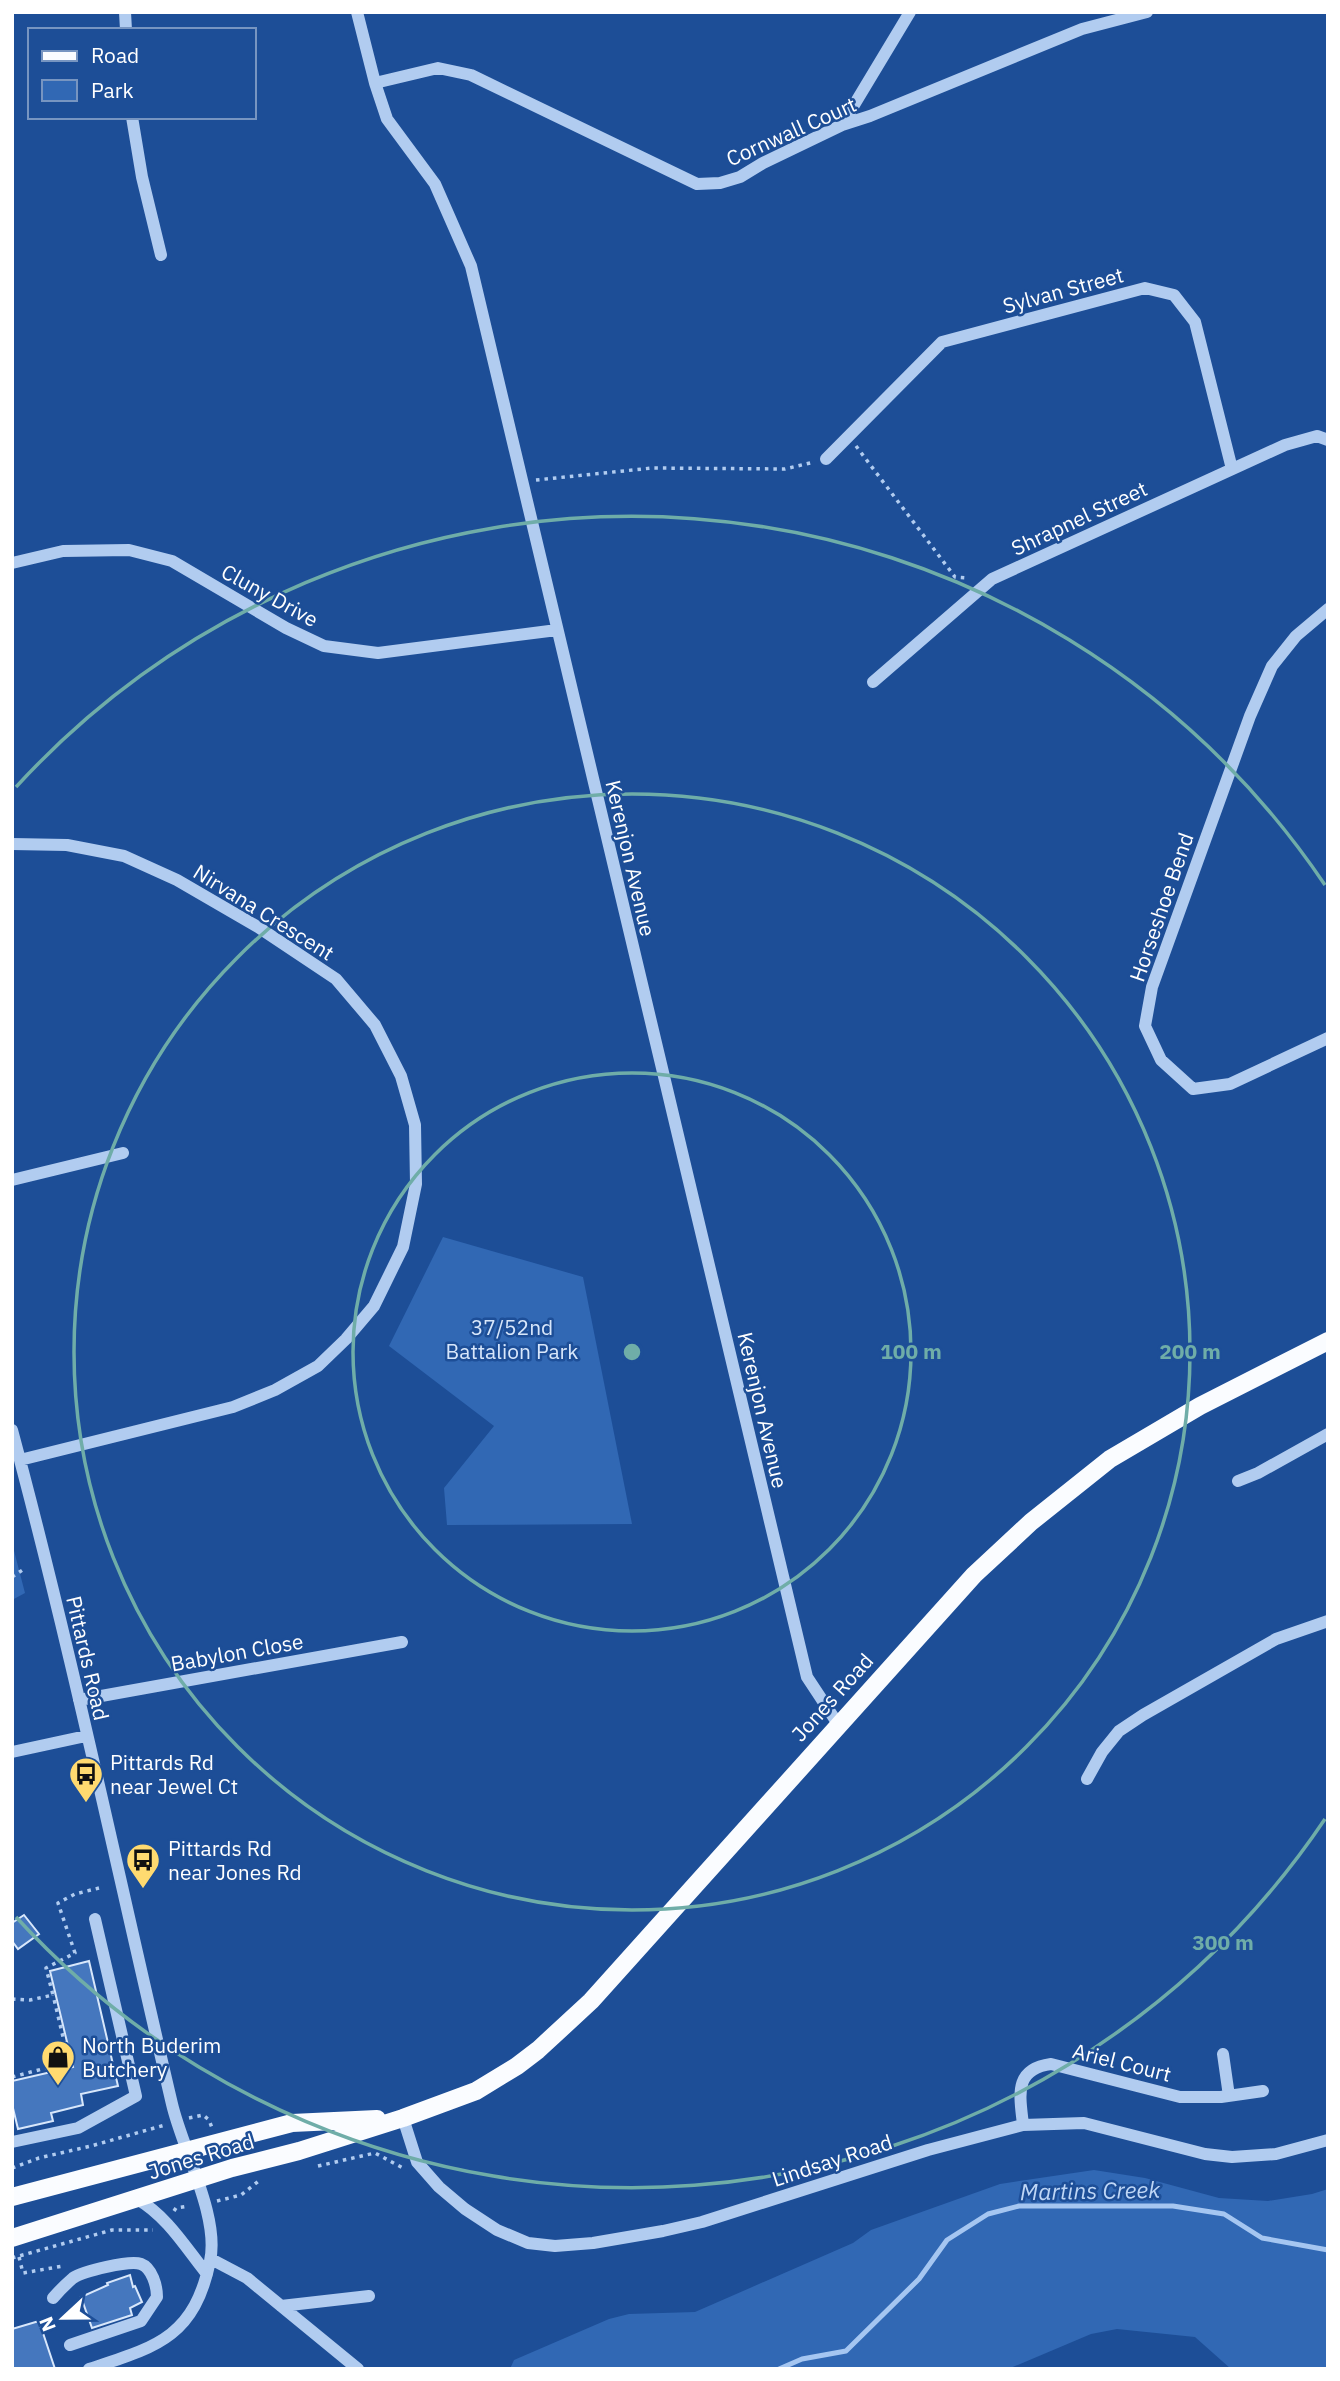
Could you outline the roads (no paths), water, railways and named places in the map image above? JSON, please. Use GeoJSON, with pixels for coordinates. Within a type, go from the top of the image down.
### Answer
{"type":"FeatureCollection","features":[{"type":"Feature","properties":{"kind":"main road","name":"Jones Road"},"geometry":{"type":"LineString","coordinates":[[12,2238],[232,2168],[299,2151],[403,2118],[484,2086],[517,2066],[591,2001],[974,1575],[1031,1522],[1110,1459],[1200,1406],[1328,1341]]}},
{"type":"Feature","properties":{"kind":"main road","name":"Jones Road"},"geometry":{"type":"LineString","coordinates":[[12,2197],[292,2123],[403,2118]]}},
{"type":"Feature","properties":{"kind":"street","name":"Kerenjon Avenue"},"geometry":{"type":"LineString","coordinates":[[358,12],[375,83],[387,119],[435,184],[471,266],[807,1676],[838,1724]]}},
{"type":"Feature","properties":{"kind":"street"},"geometry":{"type":"LineString","coordinates":[[842,125],[910,12]]}},
{"type":"Feature","properties":{"kind":"street","name":"Cornwall Court"},"geometry":{"type":"LineString","coordinates":[[375,83],[438,68],[471,75],[697,184],[720,183],[740,177],[762,163],[842,125],[1082,29],[1147,12]]}},
{"type":"Feature","properties":{"kind":"street"},"geometry":{"type":"LineString","coordinates":[[132,119],[142,177],[160,254]]}},
{"type":"Feature","properties":{"kind":"street","name":"Sylvan Street"},"geometry":{"type":"LineString","coordinates":[[826,459],[942,342],[1145,288],[1174,295],[1195,323],[1232,469]]}},
{"type":"Feature","properties":{"kind":"street","name":"Shrapnel Street"},"geometry":{"type":"LineString","coordinates":[[873,682],[992,579],[1296,442],[1317,436],[1328,440]]}},
{"type":"Feature","properties":{"kind":"street","name":"Cluny Drive"},"geometry":{"type":"LineString","coordinates":[[12,563],[63,551],[129,550],[172,561],[286,628],[324,646],[378,653],[557,630]]}},
{"type":"Feature","properties":{"kind":"street","name":"Horseshoe Bend"},"geometry":{"type":"LineString","coordinates":[[1328,609],[1296,636],[1272,666],[1250,716],[1152,987],[1145,1026],[1161,1060],[1193,1089],[1230,1084],[1328,1038]]}},
{"type":"Feature","properties":{"kind":"street","name":"Nirvana Crescent"},"geometry":{"type":"LineString","coordinates":[[12,844],[67,845],[124,856],[177,880],[336,979],[375,1025],[401,1076],[415,1125],[416,1184],[403,1247],[374,1306],[318,1366],[275,1390],[233,1407],[20,1460]]}},
{"type":"Feature","properties":{"kind":"street"},"geometry":{"type":"LineString","coordinates":[[12,1180],[123,1153]]}},
{"type":"Feature","properties":{"kind":"street","name":"Pittards Road"},"geometry":{"type":"LineString","coordinates":[[12,1430],[79,1700],[174,2114],[209,2221],[211,2259],[188,2319],[173,2334],[153,2347],[89,2369]]}},
{"type":"Feature","properties":{"kind":"street"},"geometry":{"type":"LineString","coordinates":[[1238,1481],[1258,1473],[1328,1434]]}},
{"type":"Feature","properties":{"kind":"street"},"geometry":{"type":"LineString","coordinates":[[1087,1779],[1102,1752],[1119,1731],[1143,1715],[1276,1639],[1328,1621]]}},
{"type":"Feature","properties":{"kind":"street","name":"Babylon Close"},"geometry":{"type":"LineString","coordinates":[[79,1700],[402,1642]]}},
{"type":"Feature","properties":{"kind":"street"},"geometry":{"type":"LineString","coordinates":[[12,1752],[86,1736]]}},
{"type":"Feature","properties":{"kind":"street"},"geometry":{"type":"LineString","coordinates":[[12,2142],[78,2128],[136,2096],[95,1919]]}},
{"type":"Feature","properties":{"kind":"street"},"geometry":{"type":"LineString","coordinates":[[1223,2054],[1229,2096]]}},
{"type":"Feature","properties":{"kind":"street","name":"Ariel Court"},"geometry":{"type":"LineString","coordinates":[[1023,2125],[1021,2084],[1031,2070],[1040,2065],[1051,2064],[1180,2097],[1229,2096],[1263,2091]]}},
{"type":"Feature","properties":{"kind":"street","name":"Lindsay Road"},"geometry":{"type":"LineString","coordinates":[[403,2118],[417,2162],[456,2202],[497,2230],[528,2242],[555,2246],[593,2243],[702,2222],[928,2150],[1023,2125],[1084,2123],[1205,2154],[1232,2157],[1276,2154],[1328,2140]]}},
{"type":"Feature","properties":{"kind":"street"},"geometry":{"type":"LineString","coordinates":[[137,2199],[164,2220],[207,2274]]}},
{"type":"Feature","properties":{"kind":"street"},"geometry":{"type":"LineString","coordinates":[[211,2259],[247,2278],[358,2369]]}},
{"type":"Feature","properties":{"kind":"street"},"geometry":{"type":"LineString","coordinates":[[53,2298],[73,2278],[99,2268],[139,2263],[149,2269],[152,2276],[157,2297],[141,2320],[70,2345]]}},
{"type":"Feature","properties":{"kind":"street"},"geometry":{"type":"LineString","coordinates":[[281,2306],[369,2296]]}},
{"type":"Feature","properties":{"kind":"waterway","name":"Martins Creek"},"geometry":{"type":"LineString","coordinates":[[779,2369],[802,2359],[846,2351],[919,2279],[947,2240],[988,2214],[1019,2206],[1173,2206],[1224,2214],[1262,2238],[1328,2250]]}},
{"type":"Feature","properties":{"kind":"place","name":"Pittards Rd near Jewel Ct"},"geometry":{"type":"Point","coordinates":[86,1804]}},
{"type":"Feature","properties":{"kind":"place","name":"Pittards Rd near Jones Rd"},"geometry":{"type":"Point","coordinates":[143,1890]}},
{"type":"Feature","properties":{"kind":"place","name":"North Buderim Butchery"},"geometry":{"type":"Point","coordinates":[58,2087]}},
{"type":"Feature","properties":{"kind":"park label","name":"37/52nd Battalion Park"},"geometry":{"type":"Point","coordinates":[512,1339]}}]}
